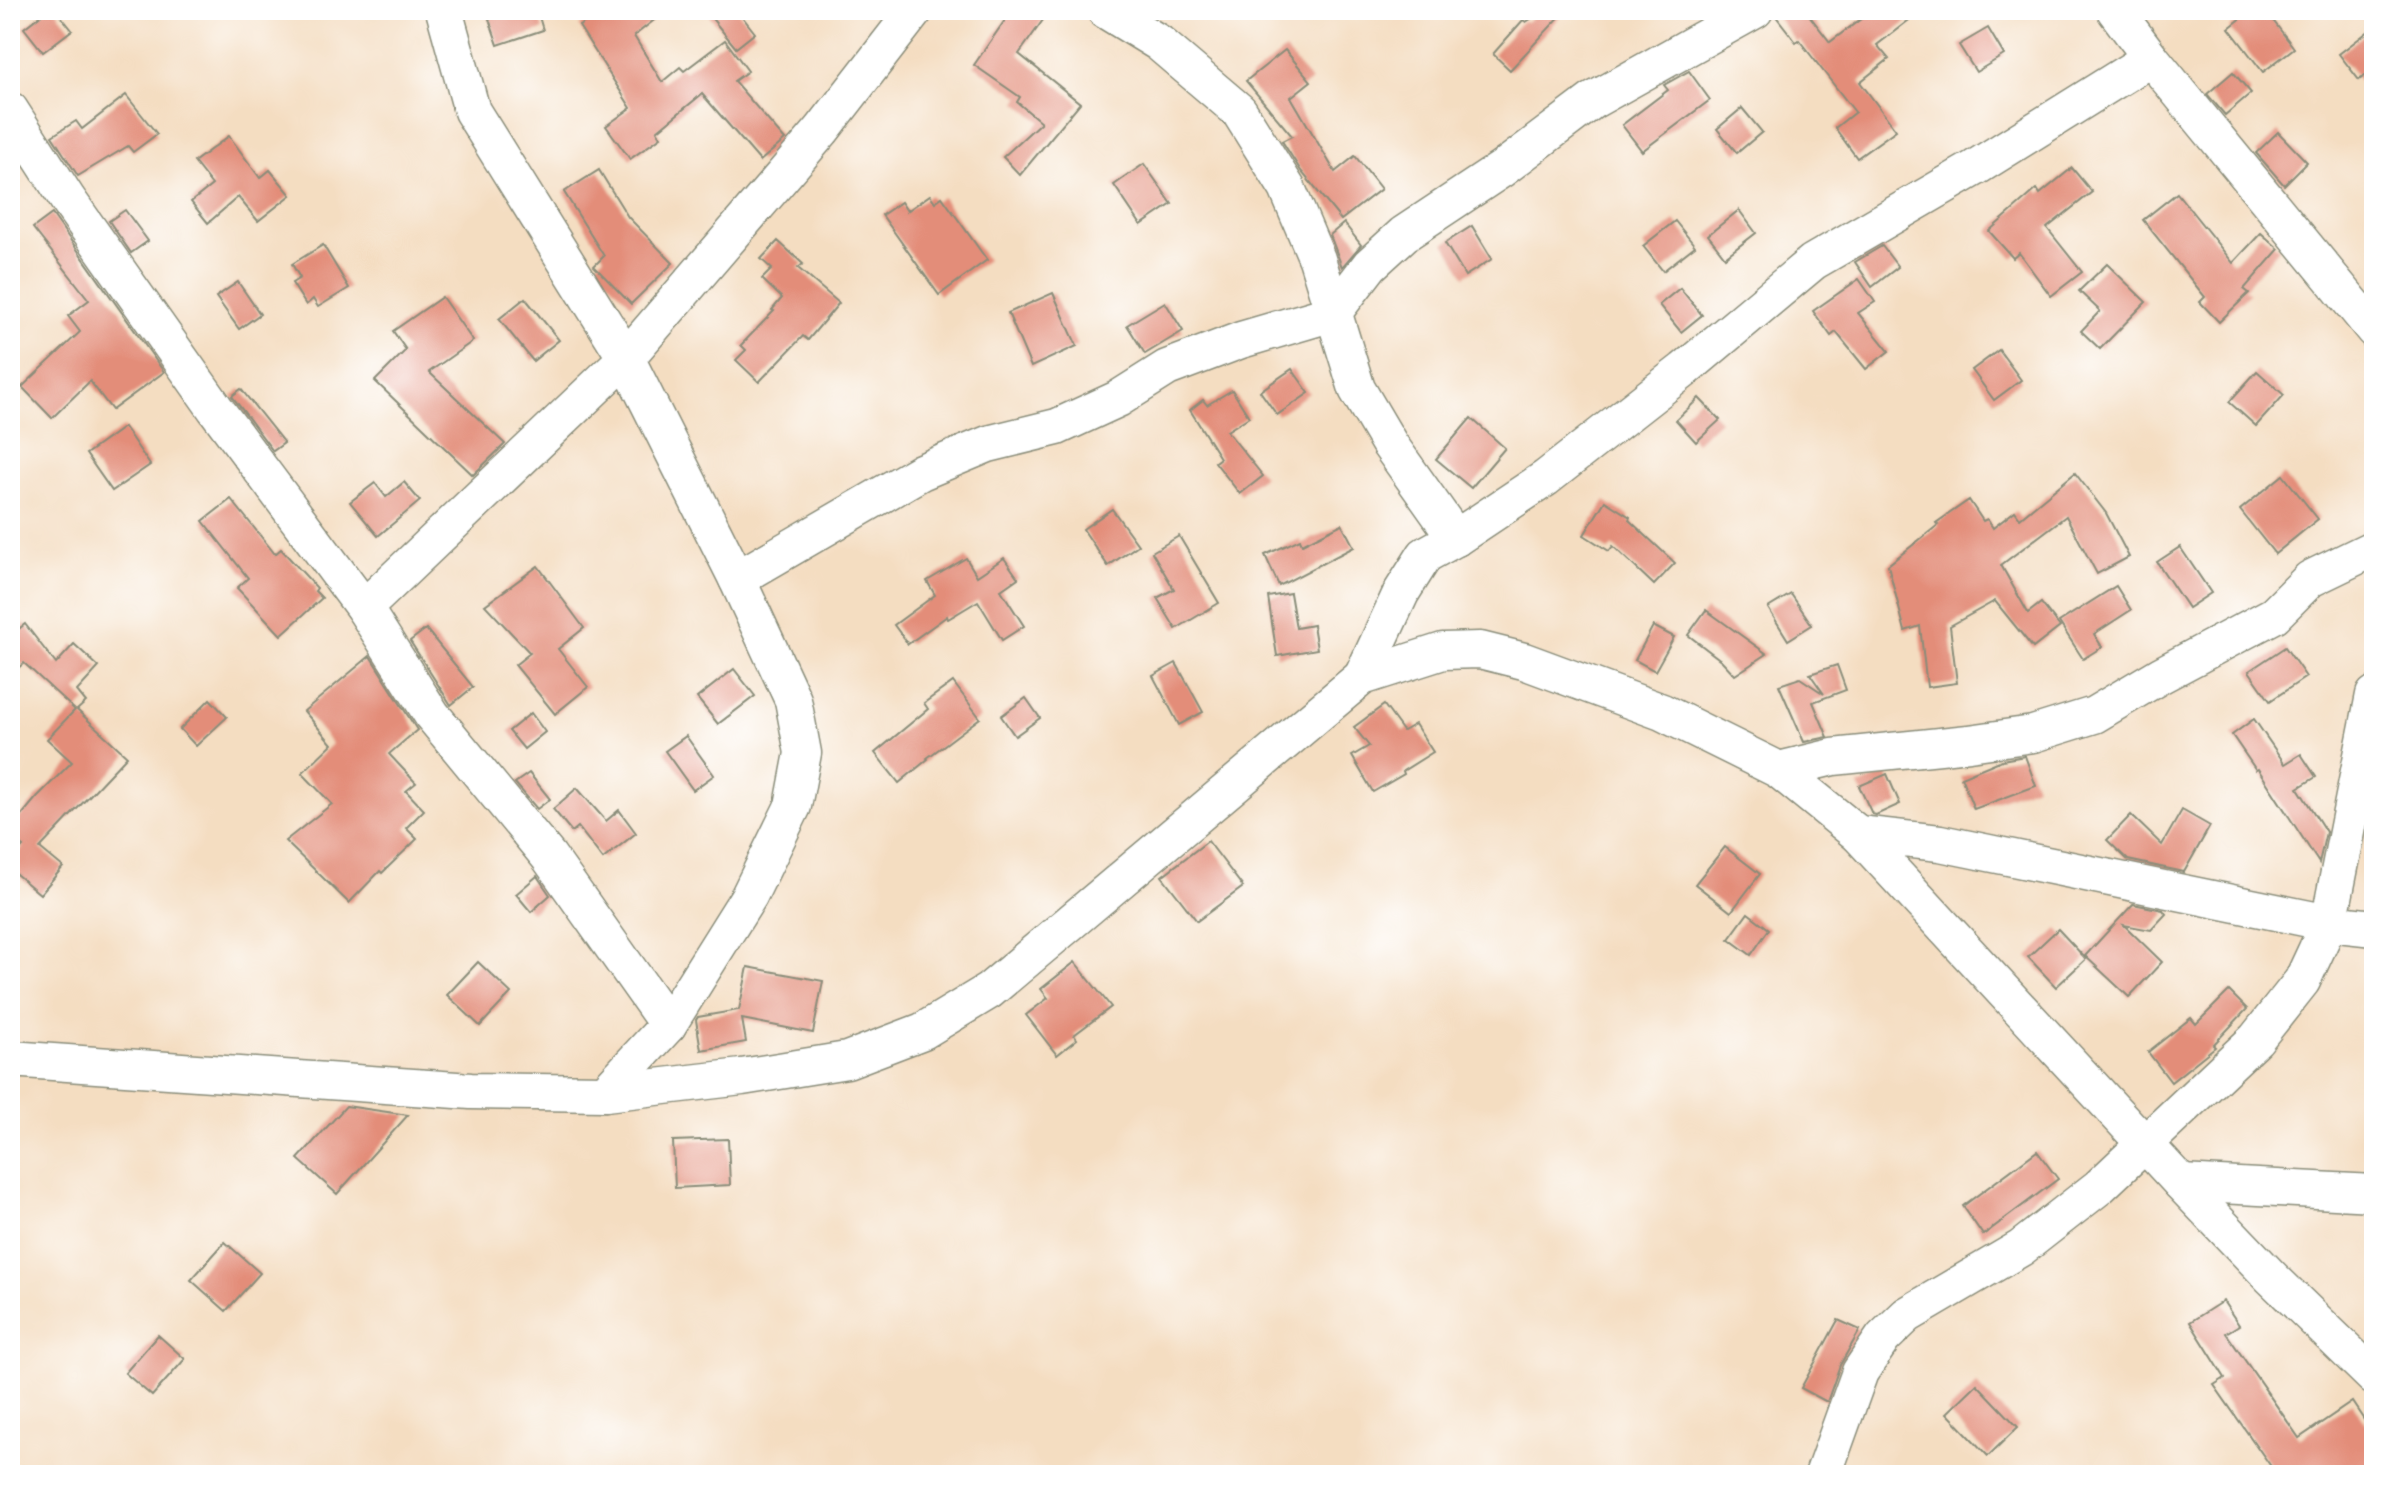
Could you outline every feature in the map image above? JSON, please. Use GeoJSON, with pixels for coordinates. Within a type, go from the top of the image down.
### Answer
{"type":"FeatureCollection","features":[{"type":"Feature","properties":{"kind":"street"},"geometry":{"type":"LineString","coordinates":[[444,10],[472,111],[626,358],[737,579],[793,700],[803,753],[793,806],[749,896],[668,1025],[605,1093]]}},
{"type":"Feature","properties":{"kind":"street"},"geometry":{"type":"LineString","coordinates":[[364,608],[626,358],[822,130],[915,10]]}},
{"type":"Feature","properties":{"kind":"street"},"geometry":{"type":"LineString","coordinates":[[1105,10],[1159,43],[1239,111],[1287,188],[1317,259],[1357,389],[1390,445],[1456,538]]}},
{"type":"Feature","properties":{"kind":"street"},"geometry":{"type":"LineString","coordinates":[[737,579],[921,472],[988,444],[1057,427],[1118,399],[1167,368],[1241,340],[1333,313],[1370,265],[1404,234],[1502,169],[1592,101],[1755,10]]}},
{"type":"Feature","properties":{"kind":"street"},"geometry":{"type":"LineString","coordinates":[[2115,10],[2374,330]]}},
{"type":"Feature","properties":{"kind":"street"},"geometry":{"type":"LineString","coordinates":[[1362,677],[1401,593],[1425,555],[1546,478],[1684,370],[1813,262],[1975,168],[2151,58]]}},
{"type":"Feature","properties":{"kind":"street"},"geometry":{"type":"LineString","coordinates":[[10,110],[68,200],[215,408],[364,608],[432,715],[549,857],[668,1025]]}},
{"type":"Feature","properties":{"kind":"street"},"geometry":{"type":"LineString","coordinates":[[1779,770],[1833,757],[2033,734],[2094,715],[2175,667],[2274,615],[2310,579],[2374,548]]}},
{"type":"Feature","properties":{"kind":"street"},"geometry":{"type":"LineString","coordinates":[[10,1059],[471,1091],[605,1093],[742,1077],[847,1060],[923,1031],[989,991],[1362,677],[1443,651],[1480,650],[1524,661],[1662,712],[1779,770],[1858,834],[2181,1183],[2271,1277],[2374,1377]]}},
{"type":"Feature","properties":{"kind":"street"},"geometry":{"type":"LineString","coordinates":[[1823,1475],[1860,1372],[1883,1338],[1907,1315],[2021,1248],[2099,1187],[2256,1039],[2302,981],[2329,923],[2374,695]]}},
{"type":"Feature","properties":{"kind":"street"},"geometry":{"type":"LineString","coordinates":[[1858,834],[1940,843],[2329,923],[2374,928]]}},
{"type":"Feature","properties":{"kind":"street"},"geometry":{"type":"LineString","coordinates":[[2181,1183],[2374,1193]]}},
{"type":"Feature","properties":{"kind":"building"},"geometry":{"type":"Polygon","coordinates":[[[47,10],[56,10],[72,30],[43,52],[24,28],[47,10]]]}},
{"type":"Feature","properties":{"kind":"building"},"geometry":{"type":"Polygon","coordinates":[[[486,10],[537,10],[543,30],[498,45],[486,10]]]}},
{"type":"Feature","properties":{"kind":"building"},"geometry":{"type":"Polygon","coordinates":[[[603,10],[667,10],[634,36],[662,82],[680,67],[684,71],[725,40],[748,71],[734,81],[785,140],[760,161],[702,94],[657,131],[661,137],[630,159],[606,126],[631,108],[579,26],[603,10]]]}},
{"type":"Feature","properties":{"kind":"building"},"geometry":{"type":"Polygon","coordinates":[[[705,10],[737,10],[755,33],[736,48],[705,10]]]}},
{"type":"Feature","properties":{"kind":"building"},"geometry":{"type":"Polygon","coordinates":[[[1012,10],[1050,10],[1019,54],[1080,103],[1020,175],[1003,157],[1041,122],[1017,102],[1020,97],[974,65],[1012,10]]]}},
{"type":"Feature","properties":{"kind":"building"},"geometry":{"type":"Polygon","coordinates":[[[1544,10],[1566,10],[1510,70],[1493,54],[1523,20],[1526,22],[1544,10]]]}},
{"type":"Feature","properties":{"kind":"building"},"geometry":{"type":"Polygon","coordinates":[[[1776,10],[1805,10],[1830,42],[1873,10],[1922,10],[1877,45],[1889,59],[1860,82],[1896,130],[1857,158],[1835,128],[1855,112],[1799,40],[1796,42],[1775,15],[1776,10]]]}},
{"type":"Feature","properties":{"kind":"building"},"geometry":{"type":"Polygon","coordinates":[[[2252,10],[2265,10],[2294,48],[2263,72],[2229,28],[2252,10]]]}},
{"type":"Feature","properties":{"kind":"building"},"geometry":{"type":"Polygon","coordinates":[[[2374,27],[2374,69],[2359,80],[2339,54],[2374,27]]]}},
{"type":"Feature","properties":{"kind":"building"},"geometry":{"type":"Polygon","coordinates":[[[1988,28],[2004,55],[1976,72],[1959,45],[1988,28]]]}},
{"type":"Feature","properties":{"kind":"building"},"geometry":{"type":"Polygon","coordinates":[[[1285,50],[1311,81],[1291,97],[1335,172],[1355,156],[1381,189],[1341,220],[1301,171],[1282,141],[1292,136],[1246,81],[1285,50]]]}},
{"type":"Feature","properties":{"kind":"building"},"geometry":{"type":"Polygon","coordinates":[[[1689,71],[1710,100],[1642,151],[1622,125],[1668,90],[1664,85],[1689,71]]]}},
{"type":"Feature","properties":{"kind":"building"},"geometry":{"type":"Polygon","coordinates":[[[2233,72],[2251,93],[2225,115],[2207,94],[2233,72]]]}},
{"type":"Feature","properties":{"kind":"building"},"geometry":{"type":"Polygon","coordinates":[[[126,95],[157,134],[133,152],[128,146],[78,176],[52,136],[76,121],[82,129],[126,95]]]}},
{"type":"Feature","properties":{"kind":"building"},"geometry":{"type":"Polygon","coordinates":[[[1742,108],[1762,132],[1737,153],[1717,129],[1742,108]]]}},
{"type":"Feature","properties":{"kind":"building"},"geometry":{"type":"Polygon","coordinates":[[[2278,132],[2307,162],[2284,185],[2256,153],[2278,132]]]}},
{"type":"Feature","properties":{"kind":"building"},"geometry":{"type":"Polygon","coordinates":[[[229,136],[260,178],[270,170],[291,195],[258,221],[238,197],[208,223],[191,202],[212,185],[194,162],[229,136]]]}},
{"type":"Feature","properties":{"kind":"building"},"geometry":{"type":"Polygon","coordinates":[[[1144,164],[1172,204],[1141,225],[1114,185],[1144,164]]]}},
{"type":"Feature","properties":{"kind":"building"},"geometry":{"type":"Polygon","coordinates":[[[2072,168],[2092,192],[2047,228],[2082,272],[2051,296],[2019,253],[2013,258],[1989,231],[2037,189],[2040,194],[2072,168]]]}},
{"type":"Feature","properties":{"kind":"building"},"geometry":{"type":"Polygon","coordinates":[[[599,170],[628,217],[673,263],[631,304],[594,266],[604,256],[564,192],[599,170]]]}},
{"type":"Feature","properties":{"kind":"building"},"geometry":{"type":"Polygon","coordinates":[[[2177,193],[2233,263],[2261,233],[2279,249],[2244,289],[2249,293],[2219,322],[2200,302],[2205,297],[2143,220],[2177,193]]]}},
{"type":"Feature","properties":{"kind":"building"},"geometry":{"type":"Polygon","coordinates":[[[930,195],[935,202],[942,197],[987,260],[939,295],[882,215],[901,202],[907,211],[930,195]]]}},
{"type":"Feature","properties":{"kind":"building"},"geometry":{"type":"Polygon","coordinates":[[[125,210],[148,241],[131,253],[109,221],[125,210]]]}},
{"type":"Feature","properties":{"kind":"building"},"geometry":{"type":"Polygon","coordinates":[[[1739,210],[1756,233],[1725,257],[1708,235],[1739,210]]]}},
{"type":"Feature","properties":{"kind":"building"},"geometry":{"type":"Polygon","coordinates":[[[52,214],[164,372],[112,410],[90,381],[52,418],[22,387],[80,332],[68,316],[89,300],[33,228],[52,214]]]}},
{"type":"Feature","properties":{"kind":"building"},"geometry":{"type":"Polygon","coordinates":[[[1675,221],[1695,246],[1663,271],[1643,246],[1675,221]]]}},
{"type":"Feature","properties":{"kind":"building"},"geometry":{"type":"Polygon","coordinates":[[[1344,223],[1361,245],[1342,267],[1330,235],[1344,223]]]}},
{"type":"Feature","properties":{"kind":"building"},"geometry":{"type":"Polygon","coordinates":[[[1472,226],[1492,259],[1465,276],[1445,243],[1472,226]]]}},
{"type":"Feature","properties":{"kind":"building"},"geometry":{"type":"Polygon","coordinates":[[[778,241],[803,264],[798,268],[839,303],[808,340],[803,336],[759,382],[736,360],[746,350],[741,345],[774,311],[782,298],[762,279],[772,269],[761,259],[778,241]]]}},
{"type":"Feature","properties":{"kind":"building"},"geometry":{"type":"Polygon","coordinates":[[[323,245],[349,288],[318,307],[313,299],[306,305],[292,283],[300,278],[292,264],[323,245]]]}},
{"type":"Feature","properties":{"kind":"building"},"geometry":{"type":"Polygon","coordinates":[[[1882,246],[1898,267],[1872,287],[1855,262],[1882,246]]]}},
{"type":"Feature","properties":{"kind":"building"},"geometry":{"type":"Polygon","coordinates":[[[2107,264],[2146,302],[2100,349],[2081,331],[2100,311],[2079,291],[2107,264]]]}},
{"type":"Feature","properties":{"kind":"building"},"geometry":{"type":"Polygon","coordinates":[[[1859,279],[1875,302],[1858,313],[1889,351],[1866,369],[1836,332],[1831,336],[1813,311],[1859,279]]]}},
{"type":"Feature","properties":{"kind":"building"},"geometry":{"type":"Polygon","coordinates":[[[238,282],[260,314],[239,329],[216,297],[238,282]]]}},
{"type":"Feature","properties":{"kind":"building"},"geometry":{"type":"Polygon","coordinates":[[[1680,288],[1702,315],[1681,332],[1659,305],[1680,288]]]}},
{"type":"Feature","properties":{"kind":"building"},"geometry":{"type":"Polygon","coordinates":[[[1053,293],[1077,346],[1031,367],[1008,313],[1053,293]]]}},
{"type":"Feature","properties":{"kind":"building"},"geometry":{"type":"Polygon","coordinates":[[[442,297],[473,341],[429,372],[505,444],[473,475],[375,381],[406,350],[393,331],[442,297]]]}},
{"type":"Feature","properties":{"kind":"building"},"geometry":{"type":"Polygon","coordinates":[[[525,298],[559,340],[533,361],[499,319],[525,298]]]}},
{"type":"Feature","properties":{"kind":"building"},"geometry":{"type":"Polygon","coordinates":[[[1165,302],[1183,331],[1145,354],[1127,325],[1165,302]]]}},
{"type":"Feature","properties":{"kind":"building"},"geometry":{"type":"Polygon","coordinates":[[[1999,350],[2021,380],[1994,400],[1972,370],[1999,350]]]}},
{"type":"Feature","properties":{"kind":"building"},"geometry":{"type":"Polygon","coordinates":[[[1292,369],[1309,393],[1277,415],[1260,391],[1292,369]]]}},
{"type":"Feature","properties":{"kind":"building"},"geometry":{"type":"Polygon","coordinates":[[[2257,371],[2284,395],[2256,426],[2229,402],[2257,371]]]}},
{"type":"Feature","properties":{"kind":"building"},"geometry":{"type":"Polygon","coordinates":[[[241,389],[284,443],[273,451],[232,396],[241,389]]]}},
{"type":"Feature","properties":{"kind":"building"},"geometry":{"type":"Polygon","coordinates":[[[1232,390],[1249,417],[1227,431],[1263,476],[1240,494],[1215,462],[1220,458],[1190,410],[1203,400],[1207,405],[1232,390]]]}},
{"type":"Feature","properties":{"kind":"building"},"geometry":{"type":"Polygon","coordinates":[[[1699,398],[1720,420],[1696,442],[1676,420],[1699,398]]]}},
{"type":"Feature","properties":{"kind":"building"},"geometry":{"type":"Polygon","coordinates":[[[1471,418],[1505,448],[1471,488],[1436,459],[1471,418]]]}},
{"type":"Feature","properties":{"kind":"building"},"geometry":{"type":"Polygon","coordinates":[[[124,427],[150,465],[112,491],[86,454],[124,427]]]}},
{"type":"Feature","properties":{"kind":"building"},"geometry":{"type":"Polygon","coordinates":[[[2075,473],[2106,513],[2129,557],[2097,574],[2066,516],[2001,565],[2028,613],[2041,603],[2060,627],[2033,648],[1995,601],[1950,626],[1957,683],[1927,687],[1920,626],[1905,631],[1888,565],[1938,525],[1936,523],[1969,500],[1983,521],[1987,519],[1993,528],[2015,511],[2020,518],[2075,473]]]}},
{"type":"Feature","properties":{"kind":"building"},"geometry":{"type":"Polygon","coordinates":[[[2283,475],[2318,519],[2275,554],[2240,510],[2283,475]]]}},
{"type":"Feature","properties":{"kind":"building"},"geometry":{"type":"Polygon","coordinates":[[[404,482],[420,501],[378,536],[350,502],[375,483],[386,497],[404,482]]]}},
{"type":"Feature","properties":{"kind":"building"},"geometry":{"type":"Polygon","coordinates":[[[231,499],[275,554],[281,549],[317,588],[315,591],[322,598],[281,635],[237,588],[248,578],[203,521],[231,499]]]}},
{"type":"Feature","properties":{"kind":"building"},"geometry":{"type":"Polygon","coordinates":[[[1605,501],[1630,517],[1629,520],[1675,563],[1654,585],[1613,546],[1609,551],[1584,535],[1605,501]]]}},
{"type":"Feature","properties":{"kind":"building"},"geometry":{"type":"Polygon","coordinates":[[[1112,509],[1138,545],[1108,566],[1083,529],[1112,509]]]}},
{"type":"Feature","properties":{"kind":"building"},"geometry":{"type":"Polygon","coordinates":[[[1342,524],[1354,547],[1279,586],[1265,555],[1300,539],[1302,544],[1342,524]]]}},
{"type":"Feature","properties":{"kind":"building"},"geometry":{"type":"Polygon","coordinates":[[[1179,536],[1219,603],[1176,629],[1157,598],[1174,589],[1152,552],[1179,536]]]}},
{"type":"Feature","properties":{"kind":"building"},"geometry":{"type":"Polygon","coordinates":[[[2180,547],[2211,593],[2188,608],[2157,562],[2180,547]]]}},
{"type":"Feature","properties":{"kind":"building"},"geometry":{"type":"Polygon","coordinates":[[[966,558],[977,576],[1004,558],[1018,578],[1001,590],[1024,626],[1002,640],[978,601],[948,619],[947,616],[908,644],[894,625],[935,595],[927,581],[966,558]]]}},
{"type":"Feature","properties":{"kind":"building"},"geometry":{"type":"Polygon","coordinates":[[[538,566],[584,628],[558,649],[588,687],[555,714],[515,665],[530,653],[485,605],[538,566]]]}},
{"type":"Feature","properties":{"kind":"building"},"geometry":{"type":"Polygon","coordinates":[[[2116,586],[2131,610],[2094,634],[2102,647],[2083,659],[2059,622],[2116,586]]]}},
{"type":"Feature","properties":{"kind":"building"},"geometry":{"type":"Polygon","coordinates":[[[1290,593],[1296,628],[1313,625],[1317,649],[1277,656],[1268,597],[1290,593]]]}},
{"type":"Feature","properties":{"kind":"building"},"geometry":{"type":"Polygon","coordinates":[[[1791,594],[1812,625],[1788,640],[1768,608],[1791,594]]]}},
{"type":"Feature","properties":{"kind":"building"},"geometry":{"type":"Polygon","coordinates":[[[1706,610],[1767,654],[1735,675],[1688,635],[1706,610]]]}},
{"type":"Feature","properties":{"kind":"building"},"geometry":{"type":"Polygon","coordinates":[[[25,624],[56,664],[74,644],[99,667],[77,691],[86,702],[77,710],[127,756],[40,848],[63,867],[40,894],[10,869],[10,862],[23,847],[10,837],[10,829],[72,762],[47,739],[75,710],[24,663],[10,675],[10,636],[25,624]]]}},
{"type":"Feature","properties":{"kind":"building"},"geometry":{"type":"Polygon","coordinates":[[[1653,626],[1674,637],[1655,671],[1635,660],[1653,626]]]}},
{"type":"Feature","properties":{"kind":"building"},"geometry":{"type":"Polygon","coordinates":[[[426,629],[473,687],[451,705],[410,641],[426,629]]]}},
{"type":"Feature","properties":{"kind":"building"},"geometry":{"type":"Polygon","coordinates":[[[2285,647],[2306,677],[2270,701],[2249,671],[2285,647]]]}},
{"type":"Feature","properties":{"kind":"building"},"geometry":{"type":"Polygon","coordinates":[[[370,656],[417,730],[389,754],[416,783],[406,791],[424,810],[406,828],[417,839],[349,903],[285,841],[332,804],[302,773],[332,744],[304,711],[370,656]]]}},
{"type":"Feature","properties":{"kind":"building"},"geometry":{"type":"Polygon","coordinates":[[[1176,663],[1203,712],[1179,725],[1153,676],[1176,663]]]}},
{"type":"Feature","properties":{"kind":"building"},"geometry":{"type":"Polygon","coordinates":[[[1837,665],[1846,690],[1813,702],[1828,737],[1804,742],[1779,685],[1800,678],[1824,694],[1810,674],[1837,665]]]}},
{"type":"Feature","properties":{"kind":"building"},"geometry":{"type":"Polygon","coordinates":[[[734,669],[755,696],[718,724],[697,698],[734,669]]]}},
{"type":"Feature","properties":{"kind":"building"},"geometry":{"type":"Polygon","coordinates":[[[953,682],[980,718],[899,783],[875,753],[928,709],[924,703],[953,682]]]}},
{"type":"Feature","properties":{"kind":"building"},"geometry":{"type":"Polygon","coordinates":[[[1026,698],[1040,718],[1015,736],[1001,716],[1026,698]]]}},
{"type":"Feature","properties":{"kind":"building"},"geometry":{"type":"Polygon","coordinates":[[[210,699],[227,717],[196,746],[180,729],[210,699]]]}},
{"type":"Feature","properties":{"kind":"building"},"geometry":{"type":"Polygon","coordinates":[[[1384,705],[1403,731],[1415,724],[1433,752],[1373,792],[1352,756],[1369,746],[1354,727],[1384,705]]]}},
{"type":"Feature","properties":{"kind":"building"},"geometry":{"type":"Polygon","coordinates":[[[531,713],[545,732],[524,749],[509,731],[531,713]]]}},
{"type":"Feature","properties":{"kind":"building"},"geometry":{"type":"Polygon","coordinates":[[[2254,719],[2285,764],[2301,754],[2316,777],[2298,788],[2326,832],[2319,863],[2232,735],[2254,719]]]}},
{"type":"Feature","properties":{"kind":"building"},"geometry":{"type":"Polygon","coordinates":[[[686,736],[714,775],[693,790],[665,751],[686,736]]]}},
{"type":"Feature","properties":{"kind":"building"},"geometry":{"type":"Polygon","coordinates":[[[2025,756],[2036,786],[1974,809],[1961,777],[2002,760],[2025,756]]]}},
{"type":"Feature","properties":{"kind":"building"},"geometry":{"type":"Polygon","coordinates":[[[529,773],[550,799],[537,809],[515,783],[529,773]]]}},
{"type":"Feature","properties":{"kind":"building"},"geometry":{"type":"Polygon","coordinates":[[[1887,774],[1900,804],[1872,814],[1859,786],[1887,774]]]}},
{"type":"Feature","properties":{"kind":"building"},"geometry":{"type":"Polygon","coordinates":[[[577,788],[606,821],[619,810],[636,833],[603,859],[578,827],[572,832],[553,809],[577,788]]]}},
{"type":"Feature","properties":{"kind":"building"},"geometry":{"type":"Polygon","coordinates":[[[2182,810],[2210,826],[2184,872],[2128,860],[2107,840],[2131,815],[2162,845],[2182,810]]]}},
{"type":"Feature","properties":{"kind":"building"},"geometry":{"type":"Polygon","coordinates":[[[1208,841],[1243,887],[1197,921],[1162,876],[1208,841]]]}},
{"type":"Feature","properties":{"kind":"building"},"geometry":{"type":"Polygon","coordinates":[[[1725,847],[1760,874],[1731,912],[1695,884],[1725,847]]]}},
{"type":"Feature","properties":{"kind":"building"},"geometry":{"type":"Polygon","coordinates":[[[537,876],[550,895],[531,912],[516,894],[537,876]]]}},
{"type":"Feature","properties":{"kind":"building"},"geometry":{"type":"Polygon","coordinates":[[[2133,904],[2163,910],[2166,914],[2151,930],[2124,925],[2162,962],[2129,997],[2085,956],[2133,904]]]}},
{"type":"Feature","properties":{"kind":"building"},"geometry":{"type":"Polygon","coordinates":[[[1748,913],[1769,929],[1751,955],[1729,939],[1748,913]]]}},
{"type":"Feature","properties":{"kind":"building"},"geometry":{"type":"Polygon","coordinates":[[[2058,929],[2086,959],[2056,987],[2028,957],[2058,929]]]}},
{"type":"Feature","properties":{"kind":"building"},"geometry":{"type":"Polygon","coordinates":[[[478,962],[511,993],[480,1026],[447,995],[478,962]]]}},
{"type":"Feature","properties":{"kind":"building"},"geometry":{"type":"Polygon","coordinates":[[[1075,962],[1111,1007],[1074,1035],[1077,1039],[1057,1055],[1026,1015],[1048,998],[1041,989],[1075,962]]]}},
{"type":"Feature","properties":{"kind":"building"},"geometry":{"type":"Polygon","coordinates":[[[748,967],[823,981],[813,1033],[742,1019],[746,1042],[701,1050],[696,1020],[698,1017],[739,1010],[748,967]]]}},
{"type":"Feature","properties":{"kind":"building"},"geometry":{"type":"Polygon","coordinates":[[[2229,991],[2247,1009],[2213,1045],[2215,1047],[2171,1082],[2148,1052],[2191,1018],[2196,1024],[2229,991]]]}},
{"type":"Feature","properties":{"kind":"building"},"geometry":{"type":"Polygon","coordinates":[[[346,1106],[408,1115],[337,1194],[298,1159],[346,1106]]]}},
{"type":"Feature","properties":{"kind":"building"},"geometry":{"type":"Polygon","coordinates":[[[728,1139],[730,1185],[675,1188],[673,1141],[728,1139]]]}},
{"type":"Feature","properties":{"kind":"building"},"geometry":{"type":"Polygon","coordinates":[[[2037,1151],[2058,1179],[1983,1235],[1963,1206],[2037,1151]]]}},
{"type":"Feature","properties":{"kind":"building"},"geometry":{"type":"Polygon","coordinates":[[[225,1242],[260,1273],[226,1311],[191,1280],[225,1242]]]}},
{"type":"Feature","properties":{"kind":"building"},"geometry":{"type":"Polygon","coordinates":[[[2223,1301],[2239,1325],[2226,1333],[2299,1438],[2352,1402],[2374,1435],[2374,1475],[2277,1475],[2214,1385],[2225,1378],[2190,1322],[2223,1301]]]}},
{"type":"Feature","properties":{"kind":"building"},"geometry":{"type":"Polygon","coordinates":[[[1838,1320],[1860,1330],[1840,1365],[1827,1402],[1801,1388],[1838,1320]]]}},
{"type":"Feature","properties":{"kind":"building"},"geometry":{"type":"Polygon","coordinates":[[[158,1335],[185,1359],[152,1396],[125,1373],[158,1335]]]}},
{"type":"Feature","properties":{"kind":"building"},"geometry":{"type":"Polygon","coordinates":[[[1977,1384],[2018,1427],[1988,1456],[1947,1413],[1977,1384]]]}}]}
